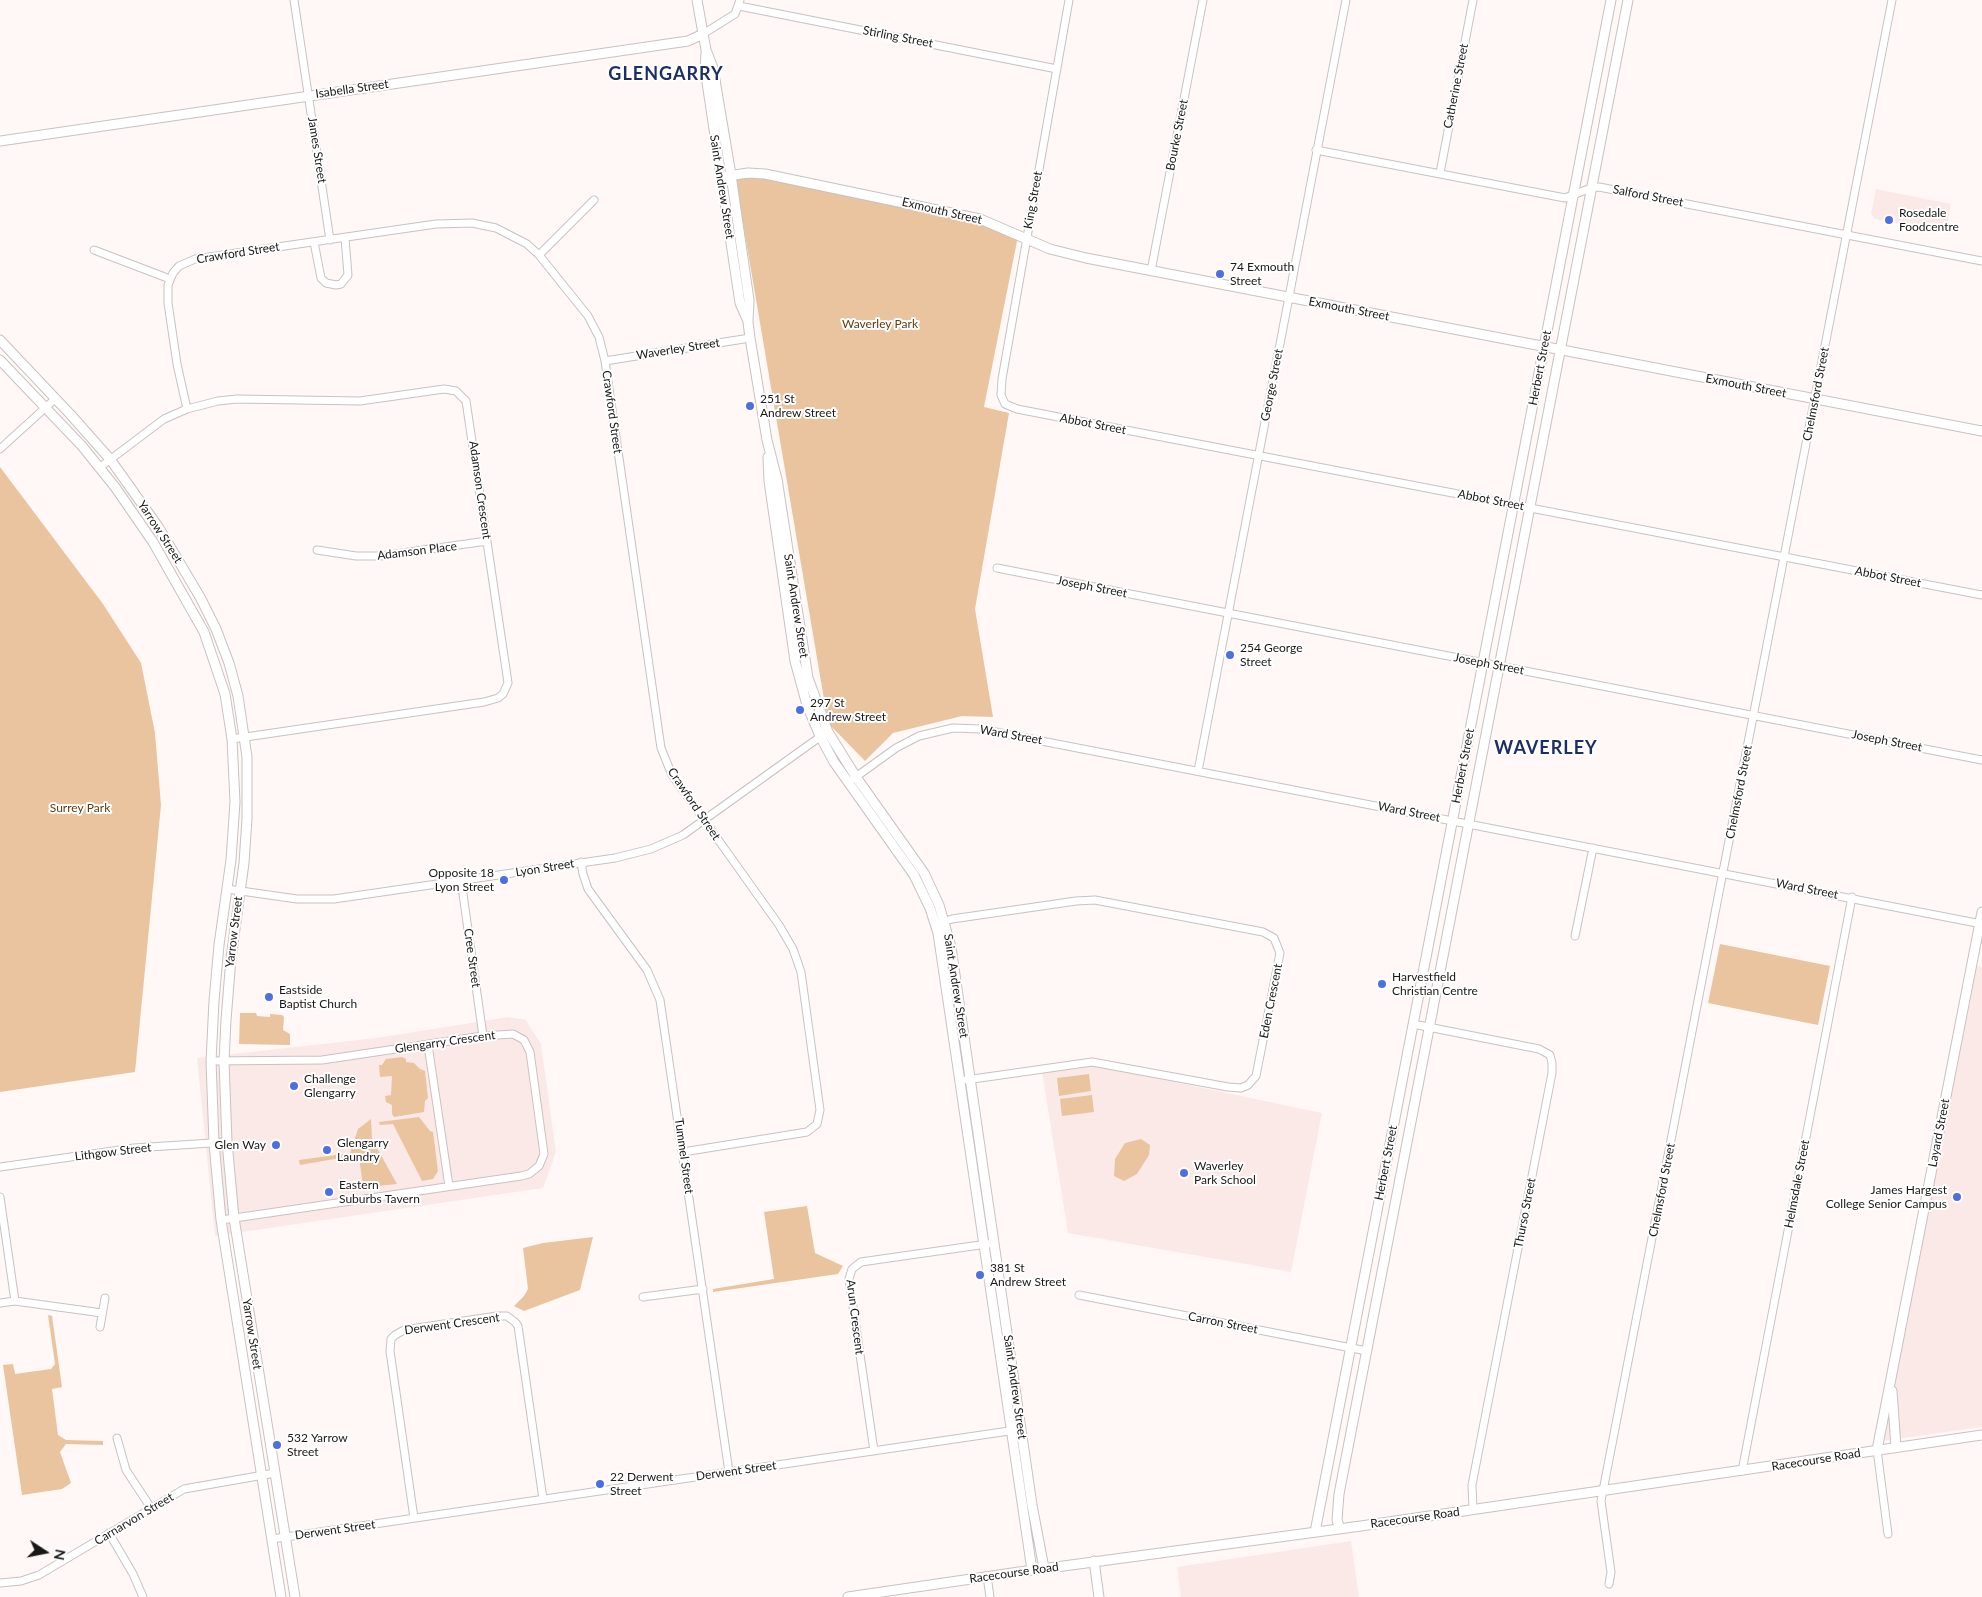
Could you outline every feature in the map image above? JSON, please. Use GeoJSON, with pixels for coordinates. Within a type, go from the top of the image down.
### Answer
{"type":"FeatureCollection","features":[{"type":"Feature","properties":{"kind":"street","name":"James Street"},"geometry":{"type":"LineString","coordinates":[[294,0],[330,240]]}},
{"type":"Feature","properties":{"kind":"street","name":"Saint Andrew Street"},"geometry":{"type":"LineString","coordinates":[[697,0],[706,50],[713,68],[731,175],[749,300],[748,322],[750,338],[767,440],[778,479],[808,678],[824,734],[852,780],[924,874],[934,894],[940,922],[951,947],[966,1080],[1017,1430],[1032,1570]]}},
{"type":"Feature","properties":{"kind":"street","name":"King Street"},"geometry":{"type":"LineString","coordinates":[[1002,400],[1002,379],[1069,0]]}},
{"type":"Feature","properties":{"kind":"street","name":"Bourke Street"},"geometry":{"type":"LineString","coordinates":[[1151,271],[1203,0]]}},
{"type":"Feature","properties":{"kind":"street","name":"George Street"},"geometry":{"type":"LineString","coordinates":[[1198,771],[1346,0]]}},
{"type":"Feature","properties":{"kind":"street","name":"Catherine Street"},"geometry":{"type":"LineString","coordinates":[[1440,173],[1473,0]]}},
{"type":"Feature","properties":{"kind":"street","name":"Herbert Street"},"geometry":{"type":"LineString","coordinates":[[1315,1532],[1611,0]]}},
{"type":"Feature","properties":{"kind":"street","name":"Herbert Street"},"geometry":{"type":"LineString","coordinates":[[1340,1529],[1337,1520],[1339,1494],[1628,0]]}},
{"type":"Feature","properties":{"kind":"street","name":"Chelmsford Street"},"geometry":{"type":"LineString","coordinates":[[1609,1584],[1611,1572],[1602,1501],[1892,0]]}},
{"type":"Feature","properties":{"kind":"street"},"geometry":{"type":"LineString","coordinates":[[703,34],[735,14],[740,3]]}},
{"type":"Feature","properties":{"kind":"street","name":"Stirling Street"},"geometry":{"type":"LineString","coordinates":[[740,3],[1057,69]]}},
{"type":"Feature","properties":{"kind":"street","name":"Isabella Street"},"geometry":{"type":"LineString","coordinates":[[0,140],[688,40],[703,34]]}},
{"type":"Feature","properties":{"kind":"street","name":"Saint Andrew Street"},"geometry":{"type":"LineString","coordinates":[[706,50],[704,69],[740,303],[748,322]]}},
{"type":"Feature","properties":{"kind":"street","name":"Salford Street"},"geometry":{"type":"LineString","coordinates":[[1316,150],[1564,197],[1573,196],[1591,188],[1599,187],[1982,260]]}},
{"type":"Feature","properties":{"kind":"street","name":"Exmouth Street"},"geometry":{"type":"LineString","coordinates":[[721,177],[758,173],[960,214],[994,224],[1050,249],[1086,258],[1982,431]]}},
{"type":"Feature","properties":{"kind":"street"},"geometry":{"type":"LineString","coordinates":[[539,254],[594,200]]}},
{"type":"Feature","properties":{"kind":"street","name":"Crawford Street"},"geometry":{"type":"LineString","coordinates":[[170,279],[179,266],[195,259],[436,224],[472,223],[507,233],[527,244],[539,254],[588,316],[599,337],[605,360],[661,748],[672,775],[780,925],[798,960],[820,1118],[813,1128],[800,1134],[683,1152]]}},
{"type":"Feature","properties":{"kind":"street"},"geometry":{"type":"LineString","coordinates":[[314,242],[321,278],[326,283],[336,285],[341,284],[348,275],[345,238]]}},
{"type":"Feature","properties":{"kind":"street"},"geometry":{"type":"LineString","coordinates":[[94,250],[170,279],[168,303],[177,364],[187,409]]}},
{"type":"Feature","properties":{"kind":"street","name":"Waverley Street"},"geometry":{"type":"LineString","coordinates":[[605,360],[750,338]]}},
{"type":"Feature","properties":{"kind":"street","name":"Yarrow Street"},"geometry":{"type":"LineString","coordinates":[[0,340],[56,398],[110,460],[170,545],[216,629],[235,680],[245,737],[248,772],[248,819],[228,981],[224,1061],[226,1142],[234,1218],[294,1597]]}},
{"type":"Feature","properties":{"kind":"street","name":"Yarrow Street"},"geometry":{"type":"LineString","coordinates":[[0,360],[46,407],[100,468],[152,542],[204,632],[225,694],[232,739],[236,802],[216,971],[212,1061],[214,1143],[222,1220],[281,1597]]}},
{"type":"Feature","properties":{"kind":"street","name":"Adamson Crescent"},"geometry":{"type":"LineString","coordinates":[[100,468],[150,428],[169,416],[187,409],[228,400],[360,401],[444,389],[456,391],[466,402],[508,683],[503,694],[498,698],[484,702],[232,739]]}},
{"type":"Feature","properties":{"kind":"street"},"geometry":{"type":"LineString","coordinates":[[0,449],[56,398]]}},
{"type":"Feature","properties":{"kind":"street","name":"Abbot Street"},"geometry":{"type":"LineString","coordinates":[[1002,400],[1009,406],[1017,409],[1982,596]]}},
{"type":"Feature","properties":{"kind":"street","name":"Adamson Place"},"geometry":{"type":"LineString","coordinates":[[317,550],[356,556],[380,556],[487,541]]}},
{"type":"Feature","properties":{"kind":"street","name":"Joseph Street"},"geometry":{"type":"LineString","coordinates":[[997,568],[1982,760]]}},
{"type":"Feature","properties":{"kind":"street","name":"Ward Street"},"geometry":{"type":"LineString","coordinates":[[852,780],[909,740],[941,730],[965,728],[995,732],[1981,923]]}},
{"type":"Feature","properties":{"kind":"street","name":"Lyon Street"},"geometry":{"type":"LineString","coordinates":[[227,889],[298,899],[324,899],[614,858],[651,849],[683,835],[824,734]]}},
{"type":"Feature","properties":{"kind":"street"},"geometry":{"type":"LineString","coordinates":[[1575,936],[1593,848]]}},
{"type":"Feature","properties":{"kind":"street","name":"Tummel Street"},"geometry":{"type":"LineString","coordinates":[[581,862],[588,889],[647,970],[657,990],[664,1021],[729,1472]]}},
{"type":"Feature","properties":{"kind":"street","name":"Cree Street"},"geometry":{"type":"LineString","coordinates":[[461,880],[483,1036]]}},
{"type":"Feature","properties":{"kind":"street","name":"Helmsdale Street"},"geometry":{"type":"LineString","coordinates":[[1742,1471],[1852,898]]}},
{"type":"Feature","properties":{"kind":"street","name":"Eden Crescent"},"geometry":{"type":"LineString","coordinates":[[940,922],[1076,901],[1096,900],[1263,932],[1274,938],[1280,953],[1256,1076],[1248,1085],[1241,1088],[1092,1062],[966,1080]]}},
{"type":"Feature","properties":{"kind":"street","name":"Layard Street"},"geometry":{"type":"LineString","coordinates":[[1888,1534],[1877,1450],[1982,912]]}},
{"type":"Feature","properties":{"kind":"street","name":"Thurso Street"},"geometry":{"type":"LineString","coordinates":[[1413,1024],[1538,1049],[1550,1055],[1552,1063],[1552,1073],[1472,1485],[1473,1510]]}},
{"type":"Feature","properties":{"kind":"street","name":"Glengarry Crescent"},"geometry":{"type":"LineString","coordinates":[[212,1061],[316,1060],[483,1036],[513,1034],[524,1040],[528,1045],[543,1147],[542,1161],[536,1169],[521,1176],[222,1220]]}},
{"type":"Feature","properties":{"kind":"street"},"geometry":{"type":"LineString","coordinates":[[428,1044],[449,1186]]}},
{"type":"Feature","properties":{"kind":"street","name":"Lithgow Street"},"geometry":{"type":"LineString","coordinates":[[0,1167],[134,1148],[226,1142]]}},
{"type":"Feature","properties":{"kind":"street"},"geometry":{"type":"LineString","coordinates":[[1381,1189],[1398,1192]]}},
{"type":"Feature","properties":{"kind":"street"},"geometry":{"type":"LineString","coordinates":[[0,1197],[15,1301]]}},
{"type":"Feature","properties":{"kind":"street","name":"Arun Crescent"},"geometry":{"type":"LineString","coordinates":[[874,1451],[849,1279],[850,1273],[861,1262],[990,1244]]}},
{"type":"Feature","properties":{"kind":"street"},"geometry":{"type":"LineString","coordinates":[[642,1297],[703,1289]]}},
{"type":"Feature","properties":{"kind":"street","name":"Carron Street"},"geometry":{"type":"LineString","coordinates":[[1079,1295],[1367,1351]]}},
{"type":"Feature","properties":{"kind":"street"},"geometry":{"type":"LineString","coordinates":[[100,1327],[105,1298]]}},
{"type":"Feature","properties":{"kind":"street"},"geometry":{"type":"LineString","coordinates":[[0,1303],[15,1301],[102,1313]]}},
{"type":"Feature","properties":{"kind":"street","name":"Derwent Crescent"},"geometry":{"type":"LineString","coordinates":[[414,1518],[390,1351],[392,1339],[395,1334],[404,1330],[470,1320],[507,1316],[516,1322],[518,1326],[543,1499]]}},
{"type":"Feature","properties":{"kind":"street","name":"Layard Street"},"geometry":{"type":"LineString","coordinates":[[1891,1384],[1896,1447]]}},
{"type":"Feature","properties":{"kind":"street","name":"Saint Andrew Street"},"geometry":{"type":"LineString","coordinates":[[1017,1430],[1044,1568]]}},
{"type":"Feature","properties":{"kind":"street","name":"Derwent Street"},"geometry":{"type":"LineString","coordinates":[[272,1539],[1017,1430]]}},
{"type":"Feature","properties":{"kind":"street","name":"Racecourse Road"},"geometry":{"type":"LineString","coordinates":[[848,1597],[1044,1568],[1473,1510],[1982,1435]]}},
{"type":"Feature","properties":{"kind":"street"},"geometry":{"type":"LineString","coordinates":[[117,1438],[126,1470],[151,1508]]}},
{"type":"Feature","properties":{"kind":"street","name":"Carnarvon Street"},"geometry":{"type":"LineString","coordinates":[[0,1583],[39,1575],[190,1487],[275,1474]]}},
{"type":"Feature","properties":{"kind":"street"},"geometry":{"type":"LineString","coordinates":[[109,1533],[134,1574],[143,1597]]}},
{"type":"Feature","properties":{"kind":"street"},"geometry":{"type":"LineString","coordinates":[[1094,1562],[1099,1597]]}},
{"type":"Feature","properties":{"kind":"street"},"geometry":{"type":"LineString","coordinates":[[987,1576],[990,1597]]}},
{"type":"Feature","properties":{"kind":"shaded area"},"geometry":{"type":"Polygon","coordinates":[[[1876,189],[1951,204],[1946,233],[1875,219],[1871,214],[1876,189]]]}},
{"type":"Feature","properties":{"kind":"shaded area","name":"James Hargest College Senior Campus"},"geometry":{"type":"Polygon","coordinates":[[[1977,966],[1982,967],[1982,1427],[1882,1441],[1977,966]]]}},
{"type":"Feature","properties":{"kind":"shaded area"},"geometry":{"type":"Polygon","coordinates":[[[509,1017],[526,1020],[541,1044],[556,1152],[543,1188],[215,1236],[197,1058],[376,1038],[509,1017]]]}},
{"type":"Feature","properties":{"kind":"shaded area","name":"Waverley Park School"},"geometry":{"type":"Polygon","coordinates":[[[1094,1065],[1322,1113],[1291,1272],[1068,1233],[1042,1072],[1094,1065]]]}},
{"type":"Feature","properties":{"kind":"shaded area"},"geometry":{"type":"Polygon","coordinates":[[[1351,1541],[1359,1597],[1181,1597],[1177,1567],[1351,1541]]]}},
{"type":"Feature","properties":{"kind":"green space","name":"Waverley Park"},"geometry":{"type":"Polygon","coordinates":[[[734,170],[1019,231],[984,407],[1009,413],[975,609],[993,717],[962,716],[893,733],[865,761],[829,724],[734,170]]]}},
{"type":"Feature","properties":{"kind":"green space","name":"Surrey Park"},"geometry":{"type":"Polygon","coordinates":[[[0,467],[103,604],[141,663],[155,733],[161,805],[135,1072],[0,1092],[0,467]]]}},
{"type":"Feature","properties":{"kind":"green space"},"geometry":{"type":"Polygon","coordinates":[[[1720,944],[1830,966],[1818,1025],[1708,1003],[1720,944]]]}},
{"type":"Feature","properties":{"kind":"green space"},"geometry":{"type":"Polygon","coordinates":[[[240,1013],[256,1013],[257,1016],[270,1017],[270,1014],[282,1015],[284,1017],[283,1030],[290,1034],[290,1045],[239,1044],[240,1013]]]}},
{"type":"Feature","properties":{"kind":"green space"},"geometry":{"type":"Polygon","coordinates":[[[402,1057],[406,1059],[406,1062],[414,1063],[425,1071],[428,1098],[425,1101],[424,1112],[394,1117],[392,1105],[386,1102],[385,1096],[391,1095],[392,1076],[380,1077],[379,1065],[382,1065],[386,1059],[402,1057]]]}},
{"type":"Feature","properties":{"kind":"green space"},"geometry":{"type":"Polygon","coordinates":[[[1089,1074],[1091,1091],[1059,1096],[1057,1078],[1089,1074]]]}},
{"type":"Feature","properties":{"kind":"green space"},"geometry":{"type":"Polygon","coordinates":[[[1092,1095],[1094,1112],[1062,1116],[1060,1099],[1092,1095]]]}},
{"type":"Feature","properties":{"kind":"green space"},"geometry":{"type":"Polygon","coordinates":[[[419,1117],[430,1131],[433,1132],[438,1171],[433,1179],[422,1181],[393,1124],[380,1125],[379,1122],[419,1117]]]}},
{"type":"Feature","properties":{"kind":"green space"},"geometry":{"type":"Polygon","coordinates":[[[371,1119],[372,1139],[397,1184],[363,1185],[359,1158],[352,1156],[300,1165],[299,1160],[350,1153],[358,1129],[371,1119]]]}},
{"type":"Feature","properties":{"kind":"green space"},"geometry":{"type":"Polygon","coordinates":[[[1141,1139],[1150,1145],[1149,1155],[1137,1174],[1124,1181],[1114,1176],[1115,1159],[1125,1143],[1141,1139]]]}},
{"type":"Feature","properties":{"kind":"green space"},"geometry":{"type":"Polygon","coordinates":[[[807,1206],[815,1253],[843,1266],[838,1274],[713,1292],[713,1289],[774,1279],[764,1212],[807,1206]]]}},
{"type":"Feature","properties":{"kind":"green space"},"geometry":{"type":"Polygon","coordinates":[[[593,1237],[580,1290],[524,1311],[514,1306],[528,1289],[523,1248],[543,1243],[593,1237]]]}},
{"type":"Feature","properties":{"kind":"green space"},"geometry":{"type":"Polygon","coordinates":[[[48,1315],[52,1316],[62,1387],[52,1389],[58,1435],[66,1440],[103,1441],[103,1445],[66,1444],[60,1452],[71,1483],[62,1489],[22,1495],[3,1365],[13,1364],[15,1374],[51,1369],[55,1364],[48,1315]]]}},
{"type":"Feature","properties":{"kind":"place","name":"Rosedale Foodcentre"},"geometry":{"type":"Point","coordinates":[1889,220]}},
{"type":"Feature","properties":{"kind":"place","name":"74 Exmouth Street"},"geometry":{"type":"Point","coordinates":[1220,274]}},
{"type":"Feature","properties":{"kind":"place","name":"251 St Andrew Street"},"geometry":{"type":"Point","coordinates":[750,406]}},
{"type":"Feature","properties":{"kind":"place","name":"254 George Street"},"geometry":{"type":"Point","coordinates":[1230,655]}},
{"type":"Feature","properties":{"kind":"place","name":"297 St Andrew Street"},"geometry":{"type":"Point","coordinates":[800,710]}},
{"type":"Feature","properties":{"kind":"place","name":"Opposite 18 Lyon Street"},"geometry":{"type":"Point","coordinates":[504,880]}},
{"type":"Feature","properties":{"kind":"place","name":"Harvestfield Christian Centre"},"geometry":{"type":"Point","coordinates":[1382,984]}},
{"type":"Feature","properties":{"kind":"place","name":"Eastside Baptist Church"},"geometry":{"type":"Point","coordinates":[269,997]}},
{"type":"Feature","properties":{"kind":"place","name":"Challenge Glengarry"},"geometry":{"type":"Point","coordinates":[294,1086]}},
{"type":"Feature","properties":{"kind":"place","name":"Glen Way"},"geometry":{"type":"Point","coordinates":[276,1145]}},
{"type":"Feature","properties":{"kind":"place","name":"Glengarry Laundry"},"geometry":{"type":"Point","coordinates":[327,1150]}},
{"type":"Feature","properties":{"kind":"place","name":"Waverley Park School"},"geometry":{"type":"Point","coordinates":[1184,1173]}},
{"type":"Feature","properties":{"kind":"place","name":"Eastern Suburbs Tavern"},"geometry":{"type":"Point","coordinates":[329,1192]}},
{"type":"Feature","properties":{"kind":"place","name":"James Hargest College Senior Campus"},"geometry":{"type":"Point","coordinates":[1957,1197]}},
{"type":"Feature","properties":{"kind":"place","name":"381 St Andrew Street"},"geometry":{"type":"Point","coordinates":[980,1275]}},
{"type":"Feature","properties":{"kind":"place","name":"532 Yarrow Street"},"geometry":{"type":"Point","coordinates":[277,1445]}},
{"type":"Feature","properties":{"kind":"place","name":"22 Derwent Street"},"geometry":{"type":"Point","coordinates":[600,1484]}},
{"type":"Feature","properties":{"kind":"district","name":"GLENGARRY"},"geometry":{"type":"Point","coordinates":[666,74]}},
{"type":"Feature","properties":{"kind":"district","name":"WAVERLEY"},"geometry":{"type":"Point","coordinates":[1546,748]}}]}
